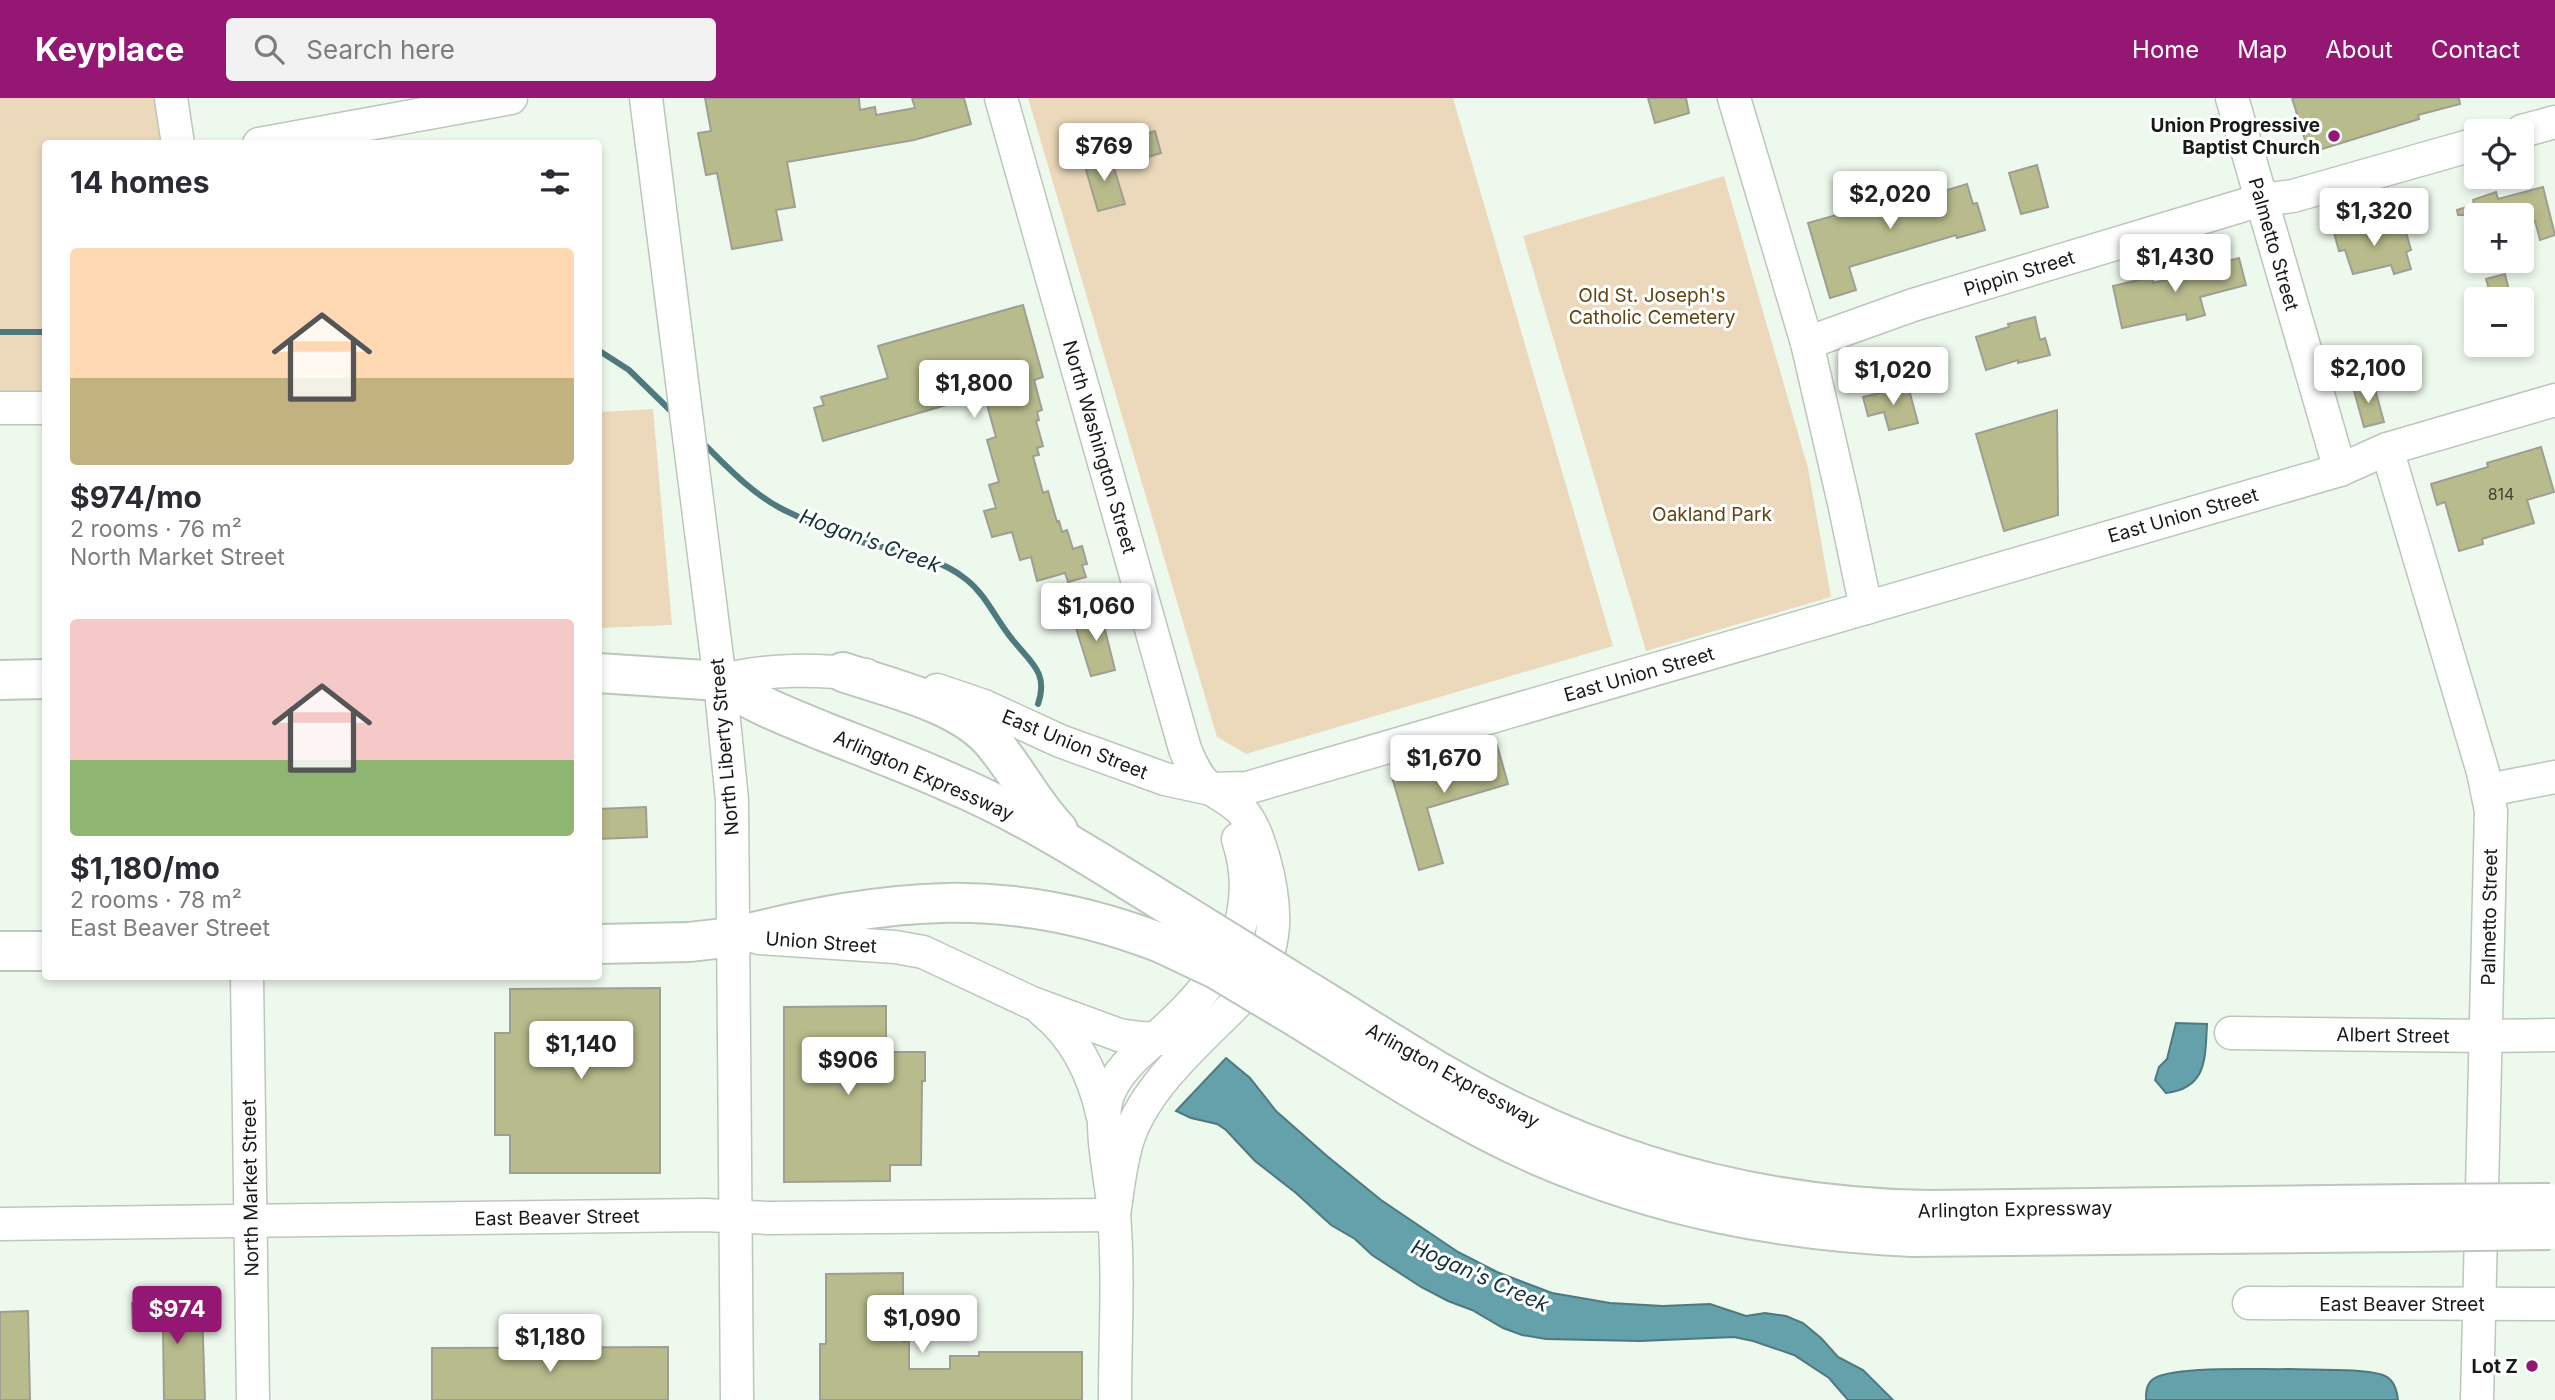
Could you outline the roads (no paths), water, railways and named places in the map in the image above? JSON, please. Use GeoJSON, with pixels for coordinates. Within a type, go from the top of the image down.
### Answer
{"type":"FeatureCollection","features":[{"type":"Feature","properties":{"kind":"main road"},"geometry":{"type":"LineString","coordinates":[[843,672],[933,703],[976,726],[997,747],[1054,827],[1077,849]]}},
{"type":"Feature","properties":{"kind":"main road"},"geometry":{"type":"LineString","coordinates":[[602,673],[720,681]]}},
{"type":"Feature","properties":{"kind":"main road"},"geometry":{"type":"LineString","coordinates":[[0,680],[42,679]]}},
{"type":"Feature","properties":{"kind":"main road","name":"Arlington Expressway"},"geometry":{"type":"LineString","coordinates":[[720,681],[782,715],[978,795],[1077,849],[1170,927],[1306,1007],[1496,1103],[1590,1146],[1718,1215],[1832,1233],[1952,1238],[2197,1221],[2552,1216]]}},
{"type":"Feature","properties":{"kind":"main road","name":"Arlington Expressway"},"geometry":{"type":"LineString","coordinates":[[733,937],[885,905],[942,902],[1000,904],[1057,912],[1113,926],[1170,927]]}},
{"type":"Feature","properties":{"kind":"main road","name":"Union Street"},"geometry":{"type":"LineString","coordinates":[[602,944],[689,942],[733,937]]}},
{"type":"Feature","properties":{"kind":"main road"},"geometry":{"type":"LineString","coordinates":[[0,951],[42,951]]}},
{"type":"Feature","properties":{"kind":"street"},"geometry":{"type":"LineString","coordinates":[[171,98],[177,140]]}},
{"type":"Feature","properties":{"kind":"street"},"geometry":{"type":"LineString","coordinates":[[281,140],[511,98]]}},
{"type":"Feature","properties":{"kind":"street","name":"North Liberty Street"},"geometry":{"type":"LineString","coordinates":[[646,98],[720,681],[733,818],[737,1400]]}},
{"type":"Feature","properties":{"kind":"street","name":"North Washington Street"},"geometry":{"type":"LineString","coordinates":[[1000,98],[1182,740],[1196,773],[1211,789],[1231,823],[1244,858],[1247,890],[1244,917],[1234,943],[1216,974],[1173,1022],[1126,1067],[1105,1104],[1114,1215],[1115,1400]]}},
{"type":"Feature","properties":{"kind":"street"},"geometry":{"type":"LineString","coordinates":[[1734,98],[1807,343],[1866,608]]}},
{"type":"Feature","properties":{"kind":"street","name":"Palmetto Street"},"geometry":{"type":"LineString","coordinates":[[2232,98],[2340,470]]}},
{"type":"Feature","properties":{"kind":"street"},"geometry":{"type":"LineString","coordinates":[[2534,128],[2555,122]]}},
{"type":"Feature","properties":{"kind":"street","name":"Pippin Street"},"geometry":{"type":"LineString","coordinates":[[1807,343],[1913,304],[2262,200],[2293,196],[2464,147]]}},
{"type":"Feature","properties":{"kind":"street","name":"East Union Street"},"geometry":{"type":"LineString","coordinates":[[720,681],[782,670],[843,672],[903,681],[968,700],[1060,741],[1165,779],[1211,789],[1247,788],[2340,470],[2388,449],[2555,400]]}},
{"type":"Feature","properties":{"kind":"street"},"geometry":{"type":"LineString","coordinates":[[0,408],[42,408]]}},
{"type":"Feature","properties":{"kind":"street","name":"Palmetto Street"},"geometry":{"type":"LineString","coordinates":[[2388,449],[2488,790],[2491,811],[2477,1400]]}},
{"type":"Feature","properties":{"kind":"street"},"geometry":{"type":"LineString","coordinates":[[2488,790],[2555,777]]}},
{"type":"Feature","properties":{"kind":"street","name":"North Washington Street"},"geometry":{"type":"LineString","coordinates":[[1114,1215],[1123,1156],[1139,1115],[1157,1087],[1258,976],[1269,947],[1274,913],[1269,879],[1252,826],[1236,805],[1211,789]]}},
{"type":"Feature","properties":{"kind":"street","name":"Union Street"},"geometry":{"type":"LineString","coordinates":[[733,937],[913,950],[939,959],[1032,1003],[1119,1035],[1154,1039],[1187,1036],[1213,1027]]}},
{"type":"Feature","properties":{"kind":"street","name":"North Market Street"},"geometry":{"type":"LineString","coordinates":[[247,980],[253,1400]]}},
{"type":"Feature","properties":{"kind":"street","name":"Union Street"},"geometry":{"type":"LineString","coordinates":[[1032,1003],[1062,1029],[1082,1056],[1094,1082],[1105,1128]]}},
{"type":"Feature","properties":{"kind":"street","name":"Albert Street"},"geometry":{"type":"LineString","coordinates":[[2231,1033],[2487,1037],[2555,1035]]}},
{"type":"Feature","properties":{"kind":"street","name":"East Beaver Street"},"geometry":{"type":"LineString","coordinates":[[0,1224],[1114,1215]]}},
{"type":"Feature","properties":{"kind":"street","name":"East Beaver Street"},"geometry":{"type":"LineString","coordinates":[[2249,1303],[2555,1304]]}},
{"type":"Feature","properties":{"kind":"water"},"geometry":{"type":"Polygon","coordinates":[[[2176,1023],[2207,1024],[2206,1048],[2202,1069],[2197,1078],[2180,1090],[2166,1093],[2155,1080],[2159,1067],[2167,1059],[2176,1023]]]}},
{"type":"Feature","properties":{"kind":"water"},"geometry":{"type":"Polygon","coordinates":[[[1226,1058],[1250,1078],[1276,1111],[1381,1200],[1458,1252],[1497,1272],[1552,1293],[1610,1303],[1663,1306],[1710,1304],[1746,1316],[1765,1313],[1786,1316],[1803,1323],[1838,1357],[1863,1370],[1893,1400],[1848,1400],[1829,1378],[1794,1355],[1753,1341],[1734,1337],[1640,1341],[1546,1339],[1503,1328],[1472,1310],[1448,1301],[1421,1287],[1331,1225],[1255,1161],[1226,1130],[1217,1124],[1191,1118],[1176,1111],[1226,1058]]]}},
{"type":"Feature","properties":{"kind":"water"},"geometry":{"type":"Polygon","coordinates":[[[2290,1369],[2377,1373],[2391,1380],[2398,1400],[2146,1400],[2149,1384],[2162,1375],[2196,1370],[2290,1369]]]}},
{"type":"Feature","properties":{"kind":"waterway","name":"Hogan's Creek"},"geometry":{"type":"LineString","coordinates":[[0,332],[42,332]]}},
{"type":"Feature","properties":{"kind":"waterway","name":"Hogan's Creek"},"geometry":{"type":"LineString","coordinates":[[602,353],[629,370],[674,414]]}},
{"type":"Feature","properties":{"kind":"waterway","name":"Hogan's Creek"},"geometry":{"type":"LineString","coordinates":[[702,442],[750,488],[784,510],[849,538],[942,564],[967,580],[980,593],[1006,632],[1036,668],[1041,684],[1038,704]]}},
{"type":"Feature","properties":{"kind":"place","name":"Union Progressive Baptist Church"},"geometry":{"type":"Point","coordinates":[2334,136]}},
{"type":"Feature","properties":{"kind":"place","name":"Lot Z"},"geometry":{"type":"Point","coordinates":[2532,1366]}},
{"type":"Feature","properties":{"kind":"park label","name":"Old St. Joseph's Catholic Cemetery"},"geometry":{"type":"Point","coordinates":[1652,306]}},
{"type":"Feature","properties":{"kind":"park label","name":"Oakland Park"},"geometry":{"type":"Point","coordinates":[1712,514]}}]}
